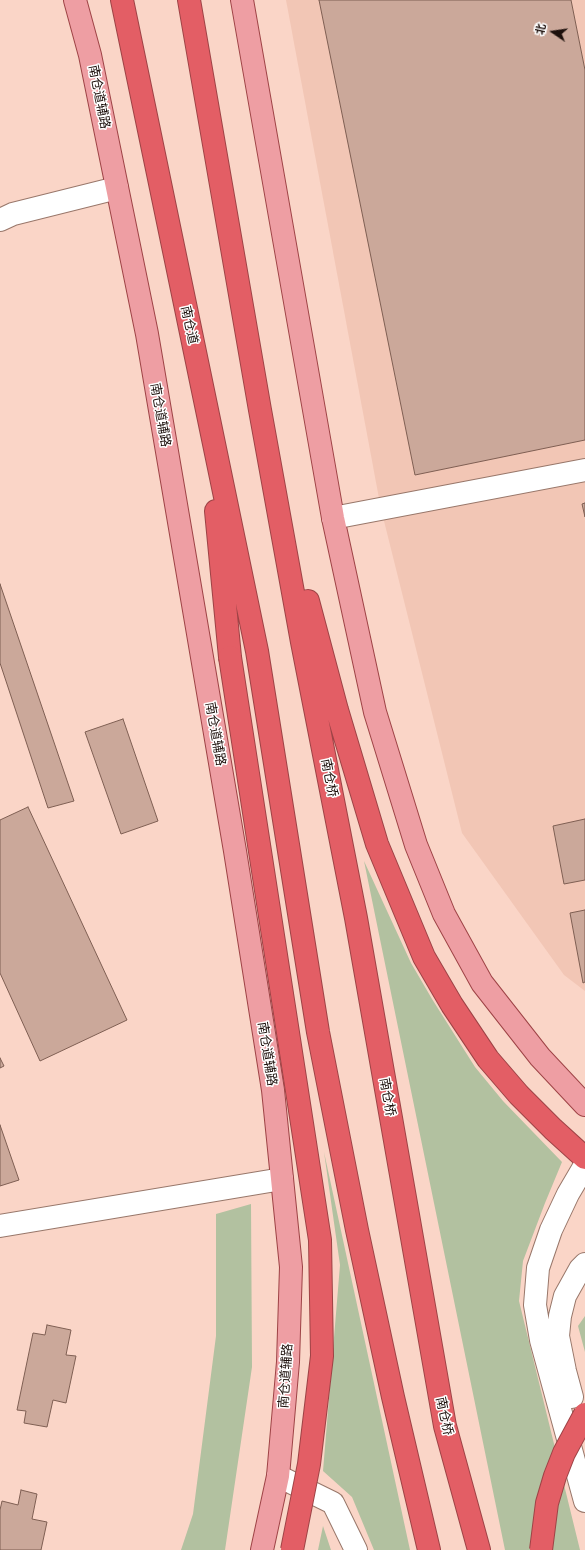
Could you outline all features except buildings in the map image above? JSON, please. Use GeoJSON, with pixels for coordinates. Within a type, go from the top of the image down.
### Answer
{"type":"FeatureCollection","features":[{"type":"Feature","properties":{"kind":"highway","name":"南仓道"},"geometry":{"type":"LineString","coordinates":[[122,0],[257,651],[318,1032],[360,1245],[393,1397],[429,1550]]}},
{"type":"Feature","properties":{"kind":"highway"},"geometry":{"type":"LineString","coordinates":[[189,0],[260,410],[310,640],[377,844],[424,957],[452,1005],[488,1059],[519,1095],[585,1158]]}},
{"type":"Feature","properties":{"kind":"highway"},"geometry":{"type":"LineString","coordinates":[[205,401],[230,657],[320,1240],[322,1356],[309,1464],[292,1550]]}},
{"type":"Feature","properties":{"kind":"highway","name":"南仓桥"},"geometry":{"type":"LineString","coordinates":[[310,640],[356,918],[445,1426],[479,1550]]}},
{"type":"Feature","properties":{"kind":"highway"},"geometry":{"type":"LineString","coordinates":[[541,1550],[547,1503],[555,1476],[564,1453],[585,1414]]}},
{"type":"Feature","properties":{"kind":"main road","name":"南仓道辅路"},"geometry":{"type":"LineString","coordinates":[[75,0],[90,56],[147,334],[236,858],[273,1090],[291,1267],[288,1362],[278,1476],[262,1550]]}},
{"type":"Feature","properties":{"kind":"main road"},"geometry":{"type":"LineString","coordinates":[[242,0],[333,518],[375,712],[416,845],[444,914],[482,983],[540,1057],[585,1105]]}},
{"type":"Feature","properties":{"kind":"street"},"geometry":{"type":"LineString","coordinates":[[0,220],[13,214],[117,188]]}},
{"type":"Feature","properties":{"kind":"street"},"geometry":{"type":"LineString","coordinates":[[333,518],[585,470]]}},
{"type":"Feature","properties":{"kind":"street"},"geometry":{"type":"LineString","coordinates":[[585,1166],[568,1194],[551,1230],[538,1268],[535,1306],[541,1340],[585,1501]]}},
{"type":"Feature","properties":{"kind":"street"},"geometry":{"type":"LineString","coordinates":[[0,1226],[282,1179]]}},
{"type":"Feature","properties":{"kind":"street"},"geometry":{"type":"LineString","coordinates":[[585,1264],[580,1269],[565,1296],[560,1316],[558,1336],[565,1371],[585,1446]]}},
{"type":"Feature","properties":{"kind":"street"},"geometry":{"type":"LineString","coordinates":[[278,1476],[333,1503],[356,1550]]}},
{"type":"Feature","properties":{"kind":"shaded area"},"geometry":{"type":"Polygon","coordinates":[[[286,0],[585,0],[585,991],[564,975],[462,833],[381,509],[286,0]]]}},
{"type":"Feature","properties":{"kind":"green space"},"geometry":{"type":"Polygon","coordinates":[[[364,861],[411,963],[475,1067],[503,1101],[562,1162],[523,1261],[519,1301],[580,1550],[505,1550],[364,861]]]}},
{"type":"Feature","properties":{"kind":"green space"},"geometry":{"type":"Polygon","coordinates":[[[324,1152],[410,1550],[374,1550],[352,1497],[323,1471],[340,1265],[324,1152]]]}},
{"type":"Feature","properties":{"kind":"green space"},"geometry":{"type":"Polygon","coordinates":[[[251,1204],[252,1367],[225,1550],[181,1550],[193,1514],[216,1336],[216,1214],[251,1204]]]}},
{"type":"Feature","properties":{"kind":"green space"},"geometry":{"type":"Polygon","coordinates":[[[585,1316],[585,1352],[578,1326],[585,1316]]]}},
{"type":"Feature","properties":{"kind":"green space"},"geometry":{"type":"Polygon","coordinates":[[[323,1526],[331,1550],[318,1550],[323,1526]]]}}]}
